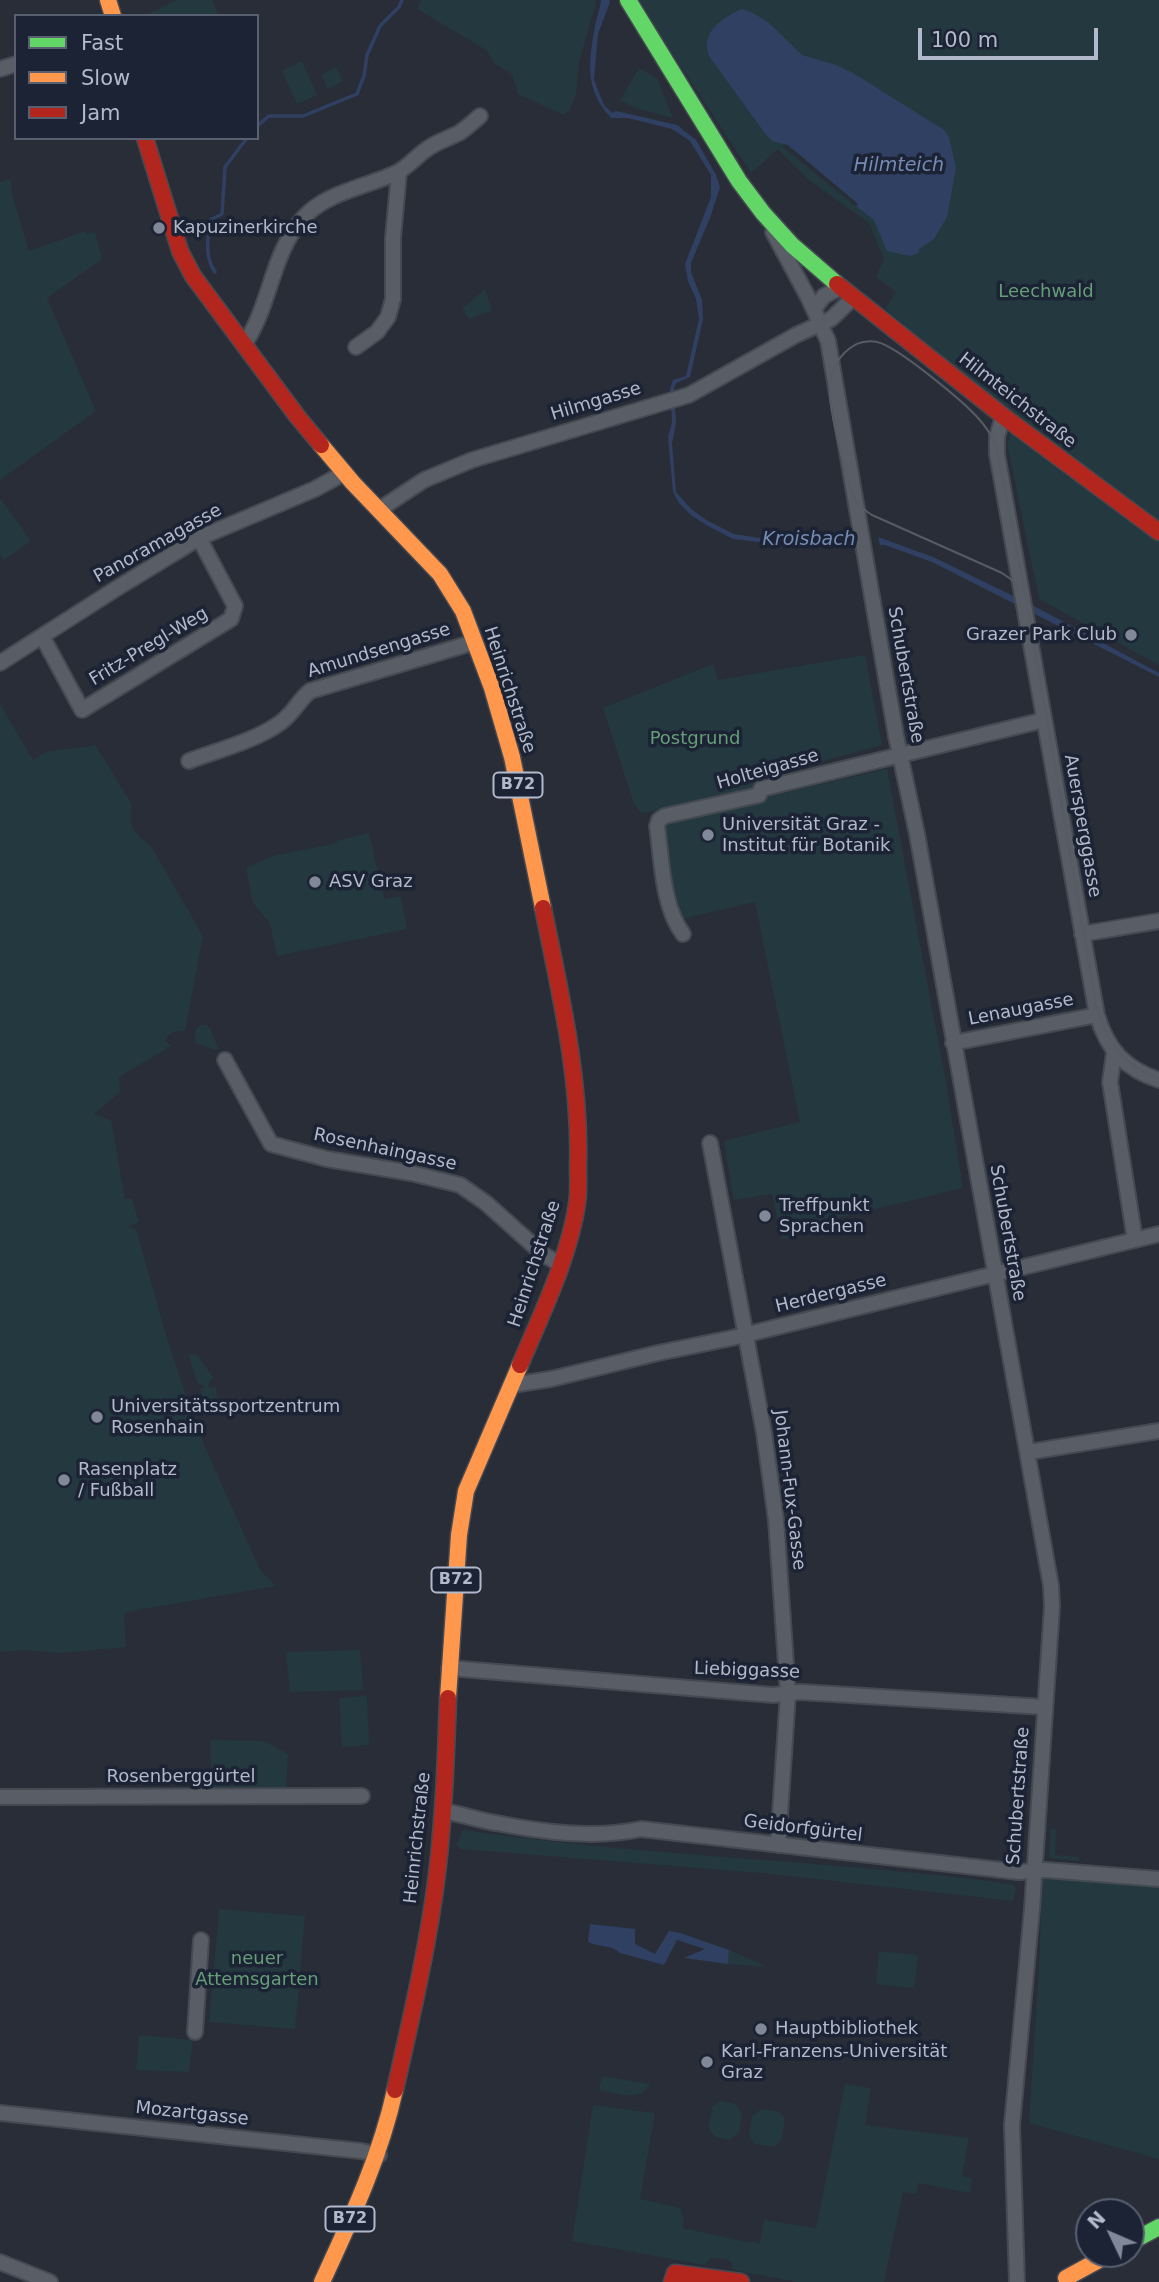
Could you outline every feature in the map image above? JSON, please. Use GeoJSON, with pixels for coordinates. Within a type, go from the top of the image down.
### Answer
{"type":"FeatureCollection","features":[{"type":"Feature","properties":{"kind":"main road","name":"Hilmteichstraße"},"geometry":{"type":"LineString","coordinates":[[628,0],[733,172],[763,213],[792,245],[1003,416],[1159,532]]}},
{"type":"Feature","properties":{"kind":"main road","name":"Heinrichstraße"},"geometry":{"type":"LineString","coordinates":[[146,140],[184,260],[204,291],[297,416],[344,472],[440,574],[463,611],[492,688],[514,769],[552,949],[572,1067],[579,1141],[577,1205],[560,1264],[546,1304],[466,1491],[459,1535],[437,1876],[411,2019],[379,2155],[322,2282]]}},
{"type":"Feature","properties":{"kind":"main road"},"geometry":{"type":"LineString","coordinates":[[1064,2280],[1085,2268]]}},
{"type":"Feature","properties":{"kind":"main road"},"geometry":{"type":"LineString","coordinates":[[672,2281],[675,2273],[741,2282]]}},
{"type":"Feature","properties":{"kind":"street"},"geometry":{"type":"LineString","coordinates":[[245,344],[256,327],[281,253],[292,231],[306,215],[327,200],[398,172],[428,148],[456,134],[480,116]]}},
{"type":"Feature","properties":{"kind":"street"},"geometry":{"type":"LineString","coordinates":[[356,347],[377,332],[388,317],[393,299],[393,238],[398,172]]}},
{"type":"Feature","properties":{"kind":"street","name":"Schubertstraße"},"geometry":{"type":"LineString","coordinates":[[763,213],[828,341],[858,523],[917,834],[1051,1586],[1052,1606],[1023,2024],[1012,2125],[1017,2282]]}},
{"type":"Feature","properties":{"kind":"street"},"geometry":{"type":"LineString","coordinates":[[847,292],[831,319],[817,316],[824,296],[847,292]]}},
{"type":"Feature","properties":{"kind":"street","name":"Hilmgasse"},"geometry":{"type":"LineString","coordinates":[[380,509],[424,480],[451,467],[689,395],[817,316]]}},
{"type":"Feature","properties":{"kind":"street","name":"Auersperggasse"},"geometry":{"type":"LineString","coordinates":[[1003,416],[997,437],[997,454],[1097,1015],[1104,1036],[1114,1053]]}},
{"type":"Feature","properties":{"kind":"street","name":"Panoramagasse"},"geometry":{"type":"LineString","coordinates":[[0,663],[199,538],[315,489],[344,472]]}},
{"type":"Feature","properties":{"kind":"street","name":"Fritz-Pregl-Weg"},"geometry":{"type":"LineString","coordinates":[[42,636],[82,710],[173,657],[233,616],[234,606],[199,538]]}},
{"type":"Feature","properties":{"kind":"street","name":"Amundsengasse"},"geometry":{"type":"LineString","coordinates":[[189,761],[262,733],[280,723],[310,691],[475,642]]}},
{"type":"Feature","properties":{"kind":"street","name":"Holteigasse"},"geometry":{"type":"LineString","coordinates":[[683,934],[676,924],[668,901],[657,826],[659,820],[665,816],[759,795],[761,789],[1044,720]]}},
{"type":"Feature","properties":{"kind":"street"},"geometry":{"type":"LineString","coordinates":[[1082,934],[1159,921]]}},
{"type":"Feature","properties":{"kind":"street","name":"Lenaugasse"},"geometry":{"type":"LineString","coordinates":[[953,1043],[1097,1015]]}},
{"type":"Feature","properties":{"kind":"street"},"geometry":{"type":"LineString","coordinates":[[1114,1053],[1134,1070],[1159,1080]]}},
{"type":"Feature","properties":{"kind":"street"},"geometry":{"type":"LineString","coordinates":[[1114,1053],[1110,1082],[1135,1240]]}},
{"type":"Feature","properties":{"kind":"street","name":"Rosenhaingasse"},"geometry":{"type":"LineString","coordinates":[[225,1060],[271,1144],[327,1159],[411,1173],[460,1185],[486,1203],[544,1255],[560,1264]]}},
{"type":"Feature","properties":{"kind":"street","name":"Johann-Fux-Gasse"},"geometry":{"type":"LineString","coordinates":[[710,1143],[764,1433],[776,1520],[788,1693],[778,1845]]}},
{"type":"Feature","properties":{"kind":"street","name":"Herdergasse"},"geometry":{"type":"LineString","coordinates":[[512,1385],[551,1379],[745,1335],[1159,1234]]}},
{"type":"Feature","properties":{"kind":"street"},"geometry":{"type":"LineString","coordinates":[[1029,1452],[1159,1431]]}},
{"type":"Feature","properties":{"kind":"street","name":"Liebiggasse"},"geometry":{"type":"LineString","coordinates":[[449,1668],[761,1694],[788,1693],[1044,1707]]}},
{"type":"Feature","properties":{"kind":"street","name":"Rosenberggürtel"},"geometry":{"type":"LineString","coordinates":[[0,1797],[362,1796]]}},
{"type":"Feature","properties":{"kind":"street","name":"Geidorfgürtel"},"geometry":{"type":"LineString","coordinates":[[443,1811],[496,1823],[589,1834],[611,1834],[641,1829],[1019,1872],[1072,1871],[1159,1880]]}},
{"type":"Feature","properties":{"kind":"street"},"geometry":{"type":"LineString","coordinates":[[195,2032],[201,1940]]}},
{"type":"Feature","properties":{"kind":"street","name":"Mozartgasse"},"geometry":{"type":"LineString","coordinates":[[0,2113],[362,2151],[379,2155]]}},
{"type":"Feature","properties":{"kind":"street"},"geometry":{"type":"LineString","coordinates":[[0,2262],[50,2282]]}},
{"type":"Feature","properties":{"kind":"green space"},"geometry":{"type":"Polygon","coordinates":[[[177,0],[212,0],[218,14],[148,14],[177,0]]]}},
{"type":"Feature","properties":{"kind":"green space"},"geometry":{"type":"Polygon","coordinates":[[[421,0],[595,0],[579,62],[576,94],[570,110],[563,115],[518,94],[512,74],[495,64],[486,50],[417,9],[421,0]]]}},
{"type":"Feature","properties":{"kind":"green space","name":"Leechwald"},"geometry":{"type":"Polygon","coordinates":[[[637,0],[1159,0],[1159,665],[1039,599],[1007,444],[1011,435],[982,388],[885,309],[896,292],[876,277],[884,259],[869,223],[809,180],[778,149],[751,173],[637,0]]]}},
{"type":"Feature","properties":{"kind":"green space"},"geometry":{"type":"Polygon","coordinates":[[[302,61],[317,95],[297,104],[282,71],[302,61]]]}},
{"type":"Feature","properties":{"kind":"green space"},"geometry":{"type":"Polygon","coordinates":[[[336,67],[343,81],[328,89],[321,75],[336,67]]]}},
{"type":"Feature","properties":{"kind":"green space"},"geometry":{"type":"Polygon","coordinates":[[[639,68],[657,78],[673,118],[638,109],[620,100],[639,68]]]}},
{"type":"Feature","properties":{"kind":"green space"},"geometry":{"type":"Polygon","coordinates":[[[11,179],[12,194],[29,251],[85,231],[87,234],[95,232],[102,259],[47,298],[96,411],[0,480],[0,182],[11,179]]]}},
{"type":"Feature","properties":{"kind":"green space"},"geometry":{"type":"Polygon","coordinates":[[[485,289],[492,311],[469,319],[462,309],[485,289]]]}},
{"type":"Feature","properties":{"kind":"green space"},"geometry":{"type":"Polygon","coordinates":[[[0,498],[31,541],[4,560],[0,554],[0,498]]]}},
{"type":"Feature","properties":{"kind":"green space","name":"Postgrund"},"geometry":{"type":"Polygon","coordinates":[[[865,655],[882,745],[758,778],[752,791],[641,813],[634,804],[603,708],[713,664],[718,680],[865,655]]]}},
{"type":"Feature","properties":{"kind":"green space"},"geometry":{"type":"Polygon","coordinates":[[[0,704],[33,760],[45,752],[95,744],[132,805],[134,829],[151,846],[203,936],[185,1031],[171,1034],[165,1041],[171,1046],[119,1077],[120,1092],[94,1114],[111,1120],[125,1199],[132,1199],[139,1222],[127,1227],[136,1229],[168,1342],[205,1447],[260,1570],[276,1586],[126,1612],[126,1647],[62,1653],[23,1650],[0,1652],[0,704]]]}},
{"type":"Feature","properties":{"kind":"green space"},"geometry":{"type":"Polygon","coordinates":[[[887,769],[946,1082],[963,1188],[813,1224],[815,1232],[782,1239],[772,1194],[734,1200],[724,1141],[800,1122],[755,902],[677,920],[659,822],[887,769]]]}},
{"type":"Feature","properties":{"kind":"green space","name":"ASV Graz"},"geometry":{"type":"Polygon","coordinates":[[[369,833],[384,899],[401,896],[407,929],[277,956],[270,923],[253,903],[246,868],[272,856],[337,843],[369,833]]]}},
{"type":"Feature","properties":{"kind":"green space"},"geometry":{"type":"Polygon","coordinates":[[[200,1025],[210,1028],[218,1048],[216,1050],[195,1043],[196,1030],[200,1025]]]}},
{"type":"Feature","properties":{"kind":"green space"},"geometry":{"type":"Polygon","coordinates":[[[190,1354],[197,1355],[213,1377],[208,1384],[210,1388],[216,1387],[218,1406],[212,1411],[208,1410],[200,1389],[205,1387],[197,1382],[190,1354]]]}},
{"type":"Feature","properties":{"kind":"green space"},"geometry":{"type":"Polygon","coordinates":[[[360,1650],[363,1690],[290,1692],[286,1652],[360,1650]]]}},
{"type":"Feature","properties":{"kind":"green space"},"geometry":{"type":"Polygon","coordinates":[[[367,1696],[369,1745],[342,1747],[339,1698],[367,1696]]]}},
{"type":"Feature","properties":{"kind":"green space"},"geometry":{"type":"Polygon","coordinates":[[[210,1740],[264,1741],[288,1754],[286,1791],[212,1790],[210,1740]]]}},
{"type":"Feature","properties":{"kind":"green space"},"geometry":{"type":"Polygon","coordinates":[[[1051,1828],[1056,1829],[1055,1855],[1079,1857],[1079,1861],[1049,1858],[1051,1828]]]}},
{"type":"Feature","properties":{"kind":"green space"},"geometry":{"type":"Polygon","coordinates":[[[463,1830],[608,1847],[952,1877],[1014,1885],[1016,1889],[1013,1901],[762,1873],[461,1849],[456,1845],[463,1830]]]}},
{"type":"Feature","properties":{"kind":"green space"},"geometry":{"type":"Polygon","coordinates":[[[1046,1870],[1159,1879],[1159,2159],[1029,2123],[1042,1880],[1046,1870]]]}},
{"type":"Feature","properties":{"kind":"green space","name":"neuer Attemsgarten"},"geometry":{"type":"Polygon","coordinates":[[[219,1909],[305,1916],[295,2029],[209,2022],[219,1909]]]}},
{"type":"Feature","properties":{"kind":"green space"},"geometry":{"type":"Polygon","coordinates":[[[729,1950],[768,1967],[728,1964],[729,1950]]]}},
{"type":"Feature","properties":{"kind":"green space"},"geometry":{"type":"Polygon","coordinates":[[[879,1951],[918,1955],[914,1988],[876,1984],[879,1951]]]}},
{"type":"Feature","properties":{"kind":"green space","name":"neuer Attemsgarten"},"geometry":{"type":"Polygon","coordinates":[[[139,2035],[193,2040],[189,2072],[136,2070],[139,2035]]]}},
{"type":"Feature","properties":{"kind":"green space"},"geometry":{"type":"Polygon","coordinates":[[[602,2076],[650,2084],[646,2090],[634,2095],[620,2094],[599,2090],[602,2076]]]}},
{"type":"Feature","properties":{"kind":"green space"},"geometry":{"type":"Polygon","coordinates":[[[845,2084],[871,2088],[865,2125],[969,2138],[962,2176],[972,2178],[970,2193],[918,2183],[916,2194],[903,2192],[884,2282],[797,2282],[733,2270],[732,2263],[726,2259],[711,2258],[705,2265],[572,2241],[593,2105],[655,2113],[640,2199],[680,2208],[684,2218],[683,2228],[760,2244],[764,2220],[816,2228],[845,2084]]]}},
{"type":"Feature","properties":{"kind":"green space"},"geometry":{"type":"Polygon","coordinates":[[[720,2101],[735,2104],[742,2113],[739,2132],[730,2140],[715,2137],[708,2128],[712,2107],[720,2101]]]}},
{"type":"Feature","properties":{"kind":"green space"},"geometry":{"type":"Polygon","coordinates":[[[761,2109],[780,2112],[785,2119],[782,2139],[774,2147],[755,2144],[749,2136],[752,2116],[761,2109]]]}},
{"type":"Feature","properties":{"kind":"water","name":"Kroisbach"},"geometry":{"type":"Polygon","coordinates":[[[601,0],[610,2],[598,34],[594,80],[604,105],[612,113],[616,111],[677,125],[696,140],[720,187],[691,263],[691,272],[702,300],[703,319],[690,377],[676,383],[674,388],[676,423],[672,443],[676,492],[691,509],[734,534],[766,539],[878,537],[933,557],[1036,607],[1159,673],[1159,677],[932,562],[885,545],[767,543],[733,539],[692,516],[679,503],[673,492],[668,437],[672,423],[670,389],[673,380],[686,376],[699,319],[685,264],[711,197],[711,175],[690,141],[672,129],[628,118],[611,118],[603,108],[593,88],[590,67],[601,0]]]}},
{"type":"Feature","properties":{"kind":"water","name":"Hilmteich"},"geometry":{"type":"Polygon","coordinates":[[[742,9],[768,22],[802,55],[853,73],[944,130],[949,137],[956,168],[947,217],[934,239],[919,249],[919,252],[911,256],[887,251],[874,220],[856,206],[858,204],[788,145],[772,141],[764,132],[709,56],[707,47],[710,33],[720,21],[742,9]]]}},
{"type":"Feature","properties":{"kind":"water"},"geometry":{"type":"Polygon","coordinates":[[[590,1924],[635,1929],[635,1944],[655,1954],[669,1931],[680,1933],[729,1950],[728,1964],[684,1958],[705,1949],[677,1940],[664,1965],[620,1953],[588,1942],[590,1924]]]}},
{"type":"Feature","properties":{"kind":"pier"},"geometry":{"type":"Polygon","coordinates":[[[787,145],[858,204],[853,204],[782,146],[787,145]]]}},
{"type":"Feature","properties":{"kind":"pier"},"geometry":{"type":"Polygon","coordinates":[[[846,533],[878,533],[880,548],[848,547],[846,533]]]}},
{"type":"Feature","properties":{"kind":"waterway"},"geometry":{"type":"LineString","coordinates":[[259,124],[269,116],[303,116],[357,94],[364,76],[367,55],[380,26],[399,7],[402,0]]}},
{"type":"Feature","properties":{"kind":"waterway"},"geometry":{"type":"LineString","coordinates":[[215,272],[208,253],[210,220],[222,214],[225,167],[245,140]]}},
{"type":"Feature","properties":{"kind":"tram line"},"geometry":{"type":"LineString","coordinates":[[1019,590],[1012,580],[1002,573],[872,515],[857,501],[848,483],[833,418],[830,392],[835,366],[852,347],[868,341],[877,342],[899,353],[971,411],[986,428],[996,446],[1026,597],[1096,1004],[1105,1029],[1117,1050],[1135,1066],[1159,1078]]}},
{"type":"Feature","properties":{"kind":"traffic: fast"},"geometry":{"type":"LineString","coordinates":[[628,0],[739,181],[792,245],[837,284]]}},
{"type":"Feature","properties":{"kind":"traffic: fast"},"geometry":{"type":"LineString","coordinates":[[1145,2234],[1159,2227]]}},
{"type":"Feature","properties":{"kind":"traffic: slow"},"geometry":{"type":"LineString","coordinates":[[108,0],[112,14]]}},
{"type":"Feature","properties":{"kind":"traffic: slow"},"geometry":{"type":"LineString","coordinates":[[321,445],[353,483],[440,574],[463,611],[492,688],[512,757],[543,908]]}},
{"type":"Feature","properties":{"kind":"traffic: slow"},"geometry":{"type":"LineString","coordinates":[[448,1698],[459,1535],[466,1491],[520,1365]]}},
{"type":"Feature","properties":{"kind":"traffic: slow"},"geometry":{"type":"LineString","coordinates":[[322,2282],[373,2164],[395,2090]]}},
{"type":"Feature","properties":{"kind":"traffic: slow"},"geometry":{"type":"LineString","coordinates":[[1066,2278],[1084,2268]]}},
{"type":"Feature","properties":{"kind":"traffic: jam"},"geometry":{"type":"LineString","coordinates":[[146,140],[180,251],[193,276],[321,445]]}},
{"type":"Feature","properties":{"kind":"traffic: jam"},"geometry":{"type":"LineString","coordinates":[[837,284],[1003,416],[1159,532]]}},
{"type":"Feature","properties":{"kind":"traffic: jam"},"geometry":{"type":"LineString","coordinates":[[520,1365],[568,1245],[578,1195],[578,1134],[573,1069],[543,908]]}},
{"type":"Feature","properties":{"kind":"traffic: jam"},"geometry":{"type":"LineString","coordinates":[[395,2090],[424,1956],[437,1874],[448,1698]]}},
{"type":"Feature","properties":{"kind":"traffic: jam"},"geometry":{"type":"LineString","coordinates":[[672,2282],[675,2273],[741,2282]]}},
{"type":"Feature","properties":{"kind":"place","name":"Kapuzinerkirche"},"geometry":{"type":"Point","coordinates":[159,228]}},
{"type":"Feature","properties":{"kind":"place","name":"Grazer Park Club"},"geometry":{"type":"Point","coordinates":[1131,635]}},
{"type":"Feature","properties":{"kind":"place","name":"Universität Graz - Institut für Botanik"},"geometry":{"type":"Point","coordinates":[708,835]}},
{"type":"Feature","properties":{"kind":"place","name":"ASV Graz"},"geometry":{"type":"Point","coordinates":[315,882]}},
{"type":"Feature","properties":{"kind":"place","name":"Treffpunkt Sprachen"},"geometry":{"type":"Point","coordinates":[765,1216]}},
{"type":"Feature","properties":{"kind":"place","name":"Universitätssportzentrum Rosenhain"},"geometry":{"type":"Point","coordinates":[97,1417]}},
{"type":"Feature","properties":{"kind":"place","name":"Rasenplatz / Fußball"},"geometry":{"type":"Point","coordinates":[64,1480]}},
{"type":"Feature","properties":{"kind":"place","name":"Hauptbibliothek"},"geometry":{"type":"Point","coordinates":[761,2029]}},
{"type":"Feature","properties":{"kind":"place","name":"Karl-Franzens-Universität Graz"},"geometry":{"type":"Point","coordinates":[707,2062]}}]}
